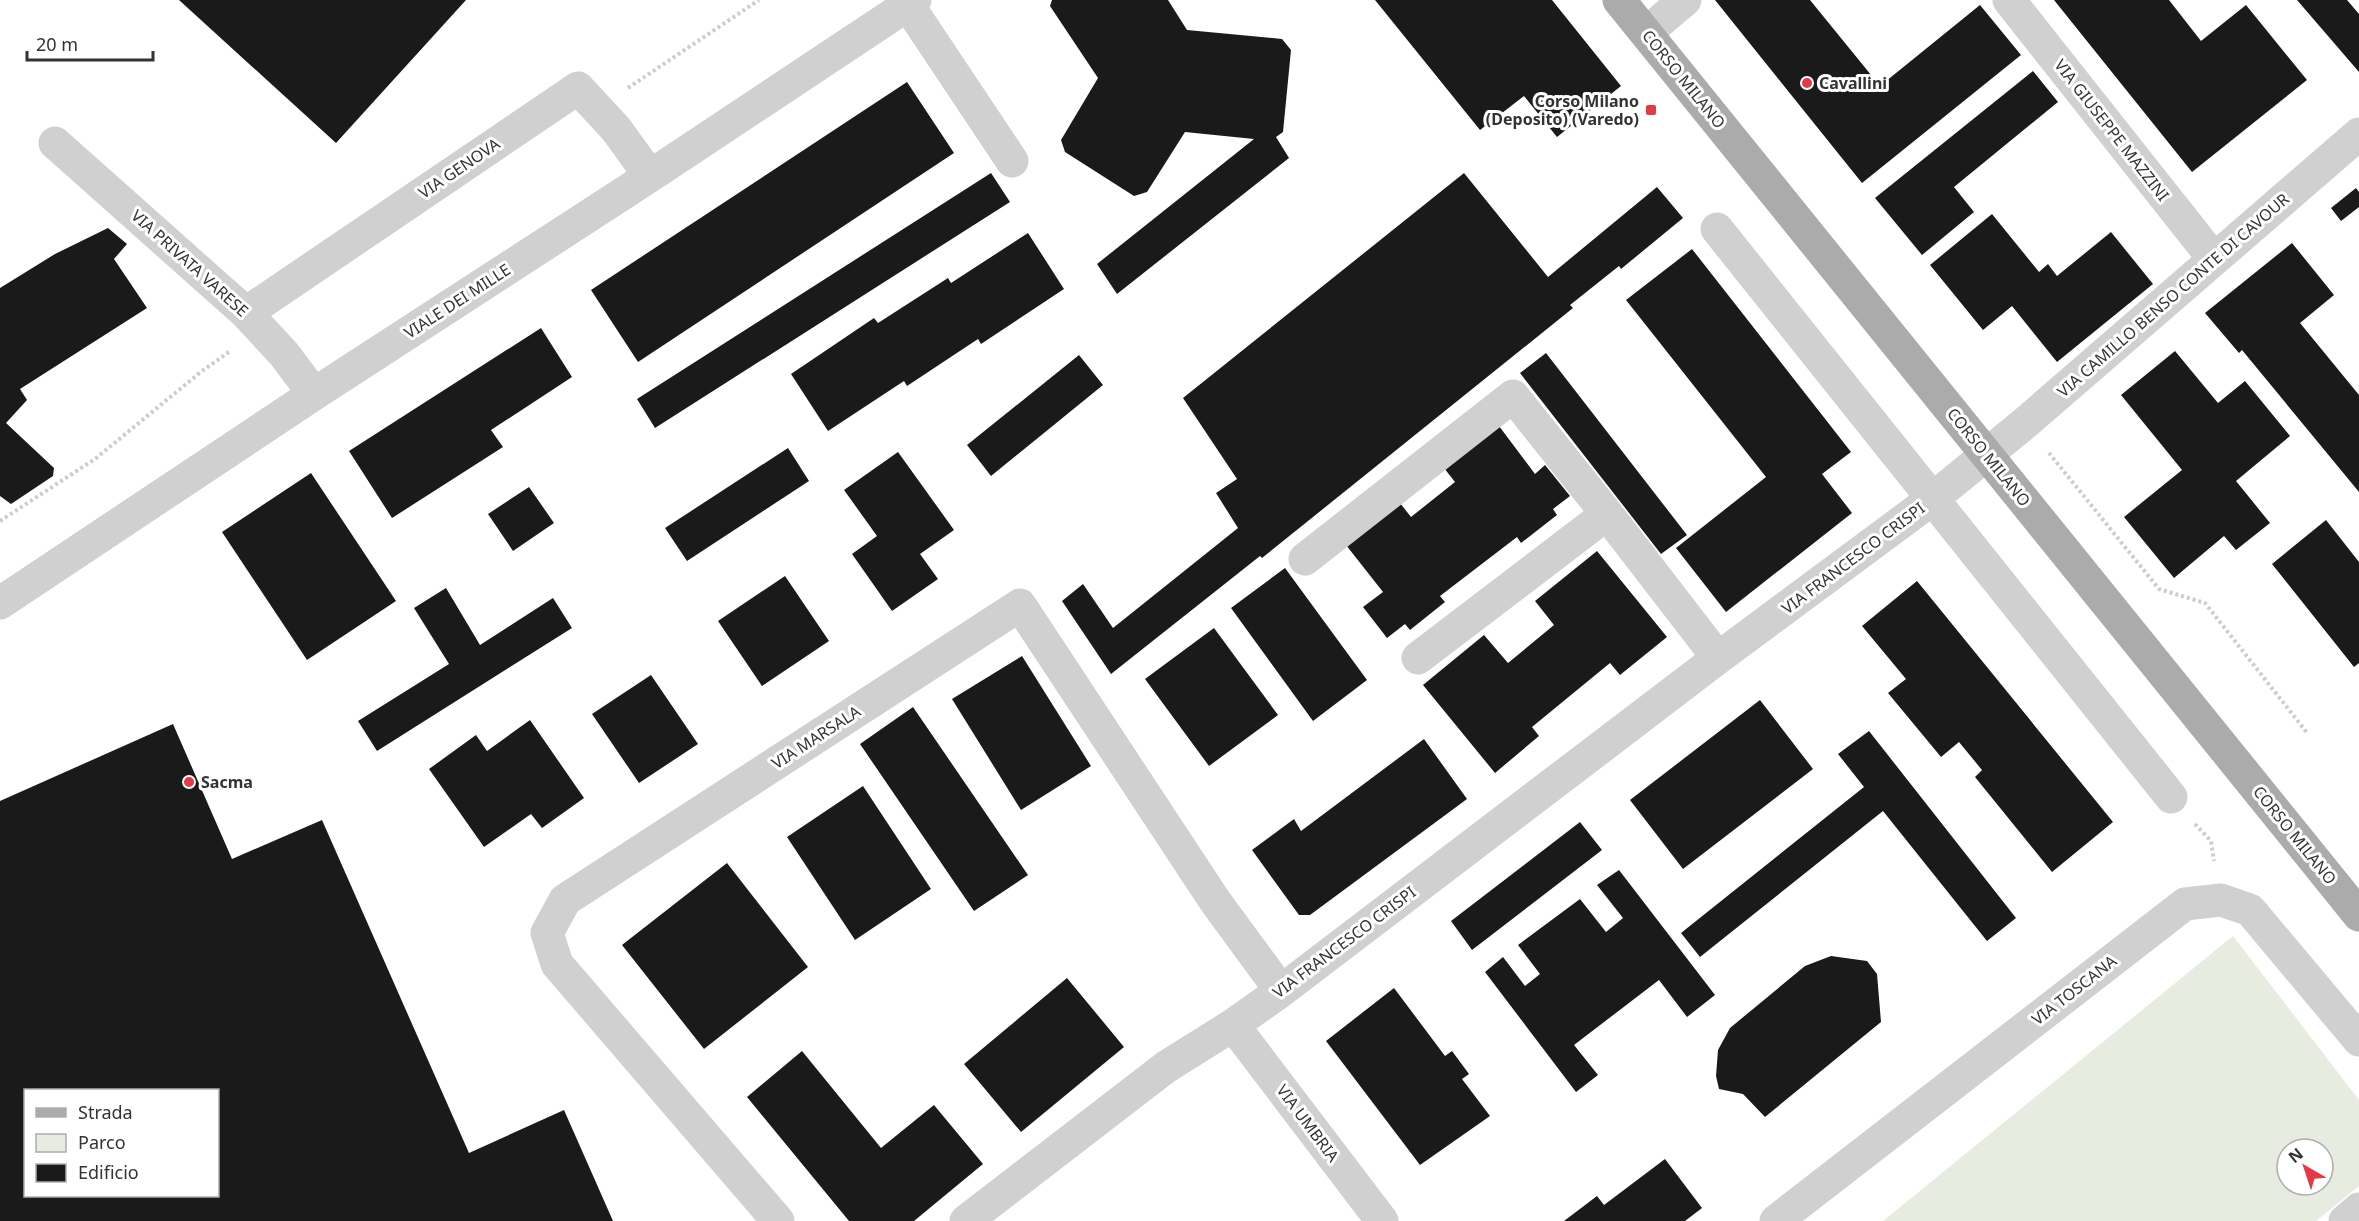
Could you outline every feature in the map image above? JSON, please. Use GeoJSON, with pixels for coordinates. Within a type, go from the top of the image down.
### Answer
{"type":"FeatureCollection","features":[{"type":"Feature","properties":{"kind":"main road","name":"CORSO MILANO"},"geometry":{"type":"LineString","coordinates":[[1620,0],[2359,915]]}},
{"type":"Feature","properties":{"kind":"street"},"geometry":{"type":"LineString","coordinates":[[1646,33],[1685,0]]}},
{"type":"Feature","properties":{"kind":"street","name":"VIA GIUSEPPE MAZZINI"},"geometry":{"type":"LineString","coordinates":[[2009,0],[2214,259]]}},
{"type":"Feature","properties":{"kind":"street"},"geometry":{"type":"LineString","coordinates":[[911,2],[1012,161]]}},
{"type":"Feature","properties":{"kind":"street","name":"VIALE DEI MILLE"},"geometry":{"type":"LineString","coordinates":[[0,603],[911,2]]}},
{"type":"Feature","properties":{"kind":"street","name":"VIA GENOVA"},"geometry":{"type":"LineString","coordinates":[[246,313],[578,88],[622,137],[650,176]]}},
{"type":"Feature","properties":{"kind":"street","name":"VIA CAMILLO BENSO CONTE DI CAVOUR"},"geometry":{"type":"LineString","coordinates":[[1986,454],[2025,423],[2359,134]]}},
{"type":"Feature","properties":{"kind":"street","name":"VIA PRIVATA VARESE"},"geometry":{"type":"LineString","coordinates":[[55,143],[246,313],[284,354],[314,394]]}},
{"type":"Feature","properties":{"kind":"street"},"geometry":{"type":"LineString","coordinates":[[1717,229],[1931,500],[2171,797]]}},
{"type":"Feature","properties":{"kind":"street"},"geometry":{"type":"LineString","coordinates":[[1305,560],[1513,396],[1718,658]]}},
{"type":"Feature","properties":{"kind":"street","name":"VIA FRANCESCO CRISPI"},"geometry":{"type":"LineString","coordinates":[[966,1221],[1166,1067],[1233,1025],[1281,991],[1718,658],[1931,500],[1986,454]]}},
{"type":"Feature","properties":{"kind":"street"},"geometry":{"type":"LineString","coordinates":[[1418,658],[1607,514]]}},
{"type":"Feature","properties":{"kind":"street","name":"VIA MARSALA"},"geometry":{"type":"LineString","coordinates":[[778,1221],[557,964],[547,933],[565,900],[1020,605],[1215,901],[1281,991]]}},
{"type":"Feature","properties":{"kind":"street","name":"VIA TOSCANA"},"geometry":{"type":"LineString","coordinates":[[1776,1221],[2185,904],[2221,900],[2250,910],[2359,1041]]}},
{"type":"Feature","properties":{"kind":"street","name":"VIA UMBRIA"},"geometry":{"type":"LineString","coordinates":[[1233,1025],[1382,1221]]}},
{"type":"Feature","properties":{"kind":"street"},"geometry":{"type":"LineString","coordinates":[[2345,1221],[2359,1209]]}},
{"type":"Feature","properties":{"kind":"path"},"geometry":{"type":"LineString","coordinates":[[2025,423],[2158,589],[2205,603],[2308,734]]}},
{"type":"Feature","properties":{"kind":"path"},"geometry":{"type":"LineString","coordinates":[[2171,797],[2211,841],[2221,900]]}},
{"type":"Feature","properties":{"kind":"green space"},"geometry":{"type":"Polygon","coordinates":[[[2233,936],[2359,1100],[2359,1186],[2316,1221],[1883,1221],[2233,936]]]}},
{"type":"Feature","properties":{"kind":"building"},"geometry":{"type":"Polygon","coordinates":[[[179,0],[466,0],[336,143],[179,0]]]}},
{"type":"Feature","properties":{"kind":"building"},"geometry":{"type":"Polygon","coordinates":[[[1052,0],[1168,0],[1187,30],[1282,39],[1291,50],[1283,132],[1276,137],[1289,158],[1117,294],[1097,264],[1254,139],[1185,132],[1147,192],[1134,196],[1065,152],[1061,140],[1098,78],[1050,6],[1052,0]]]}},
{"type":"Feature","properties":{"kind":"building"},"geometry":{"type":"Polygon","coordinates":[[[1375,0],[1552,0],[1621,86],[1557,137],[1524,96],[1480,130],[1375,0]]]}},
{"type":"Feature","properties":{"kind":"building"},"geometry":{"type":"Polygon","coordinates":[[[1715,0],[1810,0],[1880,86],[1980,5],[2021,55],[1862,183],[1715,0]]]}},
{"type":"Feature","properties":{"kind":"building"},"geometry":{"type":"Polygon","coordinates":[[[2054,0],[2169,0],[2201,41],[2246,5],[2307,80],[2192,172],[2054,0]]]}},
{"type":"Feature","properties":{"kind":"building"},"geometry":{"type":"Polygon","coordinates":[[[2297,0],[2347,0],[2359,14],[2359,72],[2297,0]]]}},
{"type":"Feature","properties":{"kind":"building"},"geometry":{"type":"Polygon","coordinates":[[[2033,71],[2058,102],[1954,187],[1974,212],[1922,255],[1875,198],[2033,71]]]}},
{"type":"Feature","properties":{"kind":"building"},"geometry":{"type":"Polygon","coordinates":[[[907,82],[954,153],[638,362],[591,290],[907,82]]]}},
{"type":"Feature","properties":{"kind":"building"},"geometry":{"type":"Polygon","coordinates":[[[991,173],[1010,202],[655,428],[637,399],[991,173]]]}},
{"type":"Feature","properties":{"kind":"building"},"geometry":{"type":"Polygon","coordinates":[[[1464,173],[1548,277],[1657,187],[1683,218],[1621,269],[1619,266],[1570,305],[1573,308],[1262,558],[1260,556],[1111,674],[1062,601],[1083,584],[1113,628],[1238,528],[1216,493],[1237,479],[1183,398],[1464,173]]]}},
{"type":"Feature","properties":{"kind":"building"},"geometry":{"type":"Polygon","coordinates":[[[2356,188],[2359,192],[2359,207],[2341,221],[2331,208],[2356,188]]]}},
{"type":"Feature","properties":{"kind":"building"},"geometry":{"type":"Polygon","coordinates":[[[1992,214],[2039,272],[2048,264],[2057,276],[2111,232],[2153,284],[2057,362],[2012,306],[1983,330],[1930,265],[1992,214]]]}},
{"type":"Feature","properties":{"kind":"building"},"geometry":{"type":"Polygon","coordinates":[[[108,228],[127,244],[114,259],[147,308],[20,389],[27,400],[6,423],[54,468],[53,476],[11,504],[0,496],[0,288],[55,254],[108,228]]]}},
{"type":"Feature","properties":{"kind":"building"},"geometry":{"type":"Polygon","coordinates":[[[1028,233],[1064,289],[981,344],[978,339],[907,386],[904,381],[828,431],[791,374],[874,318],[878,323],[948,278],[951,283],[1028,233]]]}},
{"type":"Feature","properties":{"kind":"building"},"geometry":{"type":"Polygon","coordinates":[[[2292,243],[2334,295],[2300,323],[2359,395],[2359,492],[2242,350],[2239,353],[2205,313],[2292,243]]]}},
{"type":"Feature","properties":{"kind":"building"},"geometry":{"type":"Polygon","coordinates":[[[1692,249],[1851,452],[1822,474],[1852,513],[1726,612],[1676,548],[1766,477],[1626,300],[1692,249]]]}},
{"type":"Feature","properties":{"kind":"building"},"geometry":{"type":"Polygon","coordinates":[[[541,328],[572,377],[491,430],[503,447],[392,518],[349,451],[541,328]]]}},
{"type":"Feature","properties":{"kind":"building"},"geometry":{"type":"Polygon","coordinates":[[[2175,351],[2218,403],[2245,381],[2290,436],[2236,481],[2270,523],[2236,550],[2224,536],[2174,578],[2124,517],[2182,470],[2121,395],[2175,351]]]}},
{"type":"Feature","properties":{"kind":"building"},"geometry":{"type":"Polygon","coordinates":[[[1546,353],[1687,535],[1661,554],[1520,373],[1546,353]]]}},
{"type":"Feature","properties":{"kind":"building"},"geometry":{"type":"Polygon","coordinates":[[[1079,355],[1103,385],[991,476],[967,445],[1079,355]]]}},
{"type":"Feature","properties":{"kind":"building"},"geometry":{"type":"Polygon","coordinates":[[[1499,426],[1535,474],[1545,465],[1570,496],[1553,509],[1557,515],[1521,543],[1517,537],[1440,596],[1445,602],[1410,630],[1405,624],[1387,638],[1363,607],[1383,592],[1346,545],[1400,503],[1411,517],[1455,482],[1444,468],[1499,426]]]}},
{"type":"Feature","properties":{"kind":"building"},"geometry":{"type":"Polygon","coordinates":[[[788,448],[809,481],[687,561],[665,528],[788,448]]]}},
{"type":"Feature","properties":{"kind":"building"},"geometry":{"type":"Polygon","coordinates":[[[898,452],[954,530],[920,554],[938,579],[892,611],[852,554],[877,536],[844,490],[898,452]]]}},
{"type":"Feature","properties":{"kind":"building"},"geometry":{"type":"Polygon","coordinates":[[[311,473],[396,601],[307,660],[222,532],[311,473]]]}},
{"type":"Feature","properties":{"kind":"building"},"geometry":{"type":"Polygon","coordinates":[[[529,487],[554,523],[513,551],[488,514],[529,487]]]}},
{"type":"Feature","properties":{"kind":"building"},"geometry":{"type":"Polygon","coordinates":[[[2326,520],[2359,562],[2359,663],[2354,667],[2272,564],[2326,520]]]}},
{"type":"Feature","properties":{"kind":"building"},"geometry":{"type":"Polygon","coordinates":[[[1597,551],[1667,637],[1620,675],[1610,663],[1532,727],[1539,736],[1495,773],[1423,685],[1484,635],[1508,663],[1554,625],[1535,601],[1597,551]]]}},
{"type":"Feature","properties":{"kind":"building"},"geometry":{"type":"Polygon","coordinates":[[[1285,568],[1367,680],[1313,721],[1231,608],[1285,568]]]}},
{"type":"Feature","properties":{"kind":"building"},"geometry":{"type":"Polygon","coordinates":[[[785,576],[829,641],[762,686],[718,621],[785,576]]]}},
{"type":"Feature","properties":{"kind":"building"},"geometry":{"type":"Polygon","coordinates":[[[1917,581],[2113,822],[2052,872],[1975,777],[1982,770],[1959,742],[1941,757],[1888,693],[1906,679],[1862,626],[1917,581]]]}},
{"type":"Feature","properties":{"kind":"building"},"geometry":{"type":"Polygon","coordinates":[[[446,588],[480,645],[553,598],[572,628],[377,751],[358,721],[449,664],[414,608],[446,588]]]}},
{"type":"Feature","properties":{"kind":"building"},"geometry":{"type":"Polygon","coordinates":[[[1214,628],[1278,715],[1209,766],[1145,679],[1214,628]]]}},
{"type":"Feature","properties":{"kind":"building"},"geometry":{"type":"Polygon","coordinates":[[[1022,656],[1091,766],[1021,810],[952,699],[1022,656]]]}},
{"type":"Feature","properties":{"kind":"building"},"geometry":{"type":"Polygon","coordinates":[[[651,675],[698,744],[639,783],[592,714],[651,675]]]}},
{"type":"Feature","properties":{"kind":"building"},"geometry":{"type":"Polygon","coordinates":[[[1760,700],[1813,769],[1683,869],[1630,800],[1760,700]]]}},
{"type":"Feature","properties":{"kind":"building"},"geometry":{"type":"Polygon","coordinates":[[[913,707],[1028,875],[974,911],[860,744],[913,707]]]}},
{"type":"Feature","properties":{"kind":"building"},"geometry":{"type":"Polygon","coordinates":[[[530,720],[584,798],[542,828],[531,814],[484,847],[429,769],[476,735],[487,751],[530,720]]]}},
{"type":"Feature","properties":{"kind":"building"},"geometry":{"type":"Polygon","coordinates":[[[173,724],[232,859],[322,820],[469,1153],[564,1110],[613,1221],[0,1221],[0,801],[173,724]]]}},
{"type":"Feature","properties":{"kind":"building"},"geometry":{"type":"Polygon","coordinates":[[[1869,731],[2016,918],[1987,941],[1883,811],[1700,957],[1681,933],[1864,787],[1838,754],[1869,731]]]}},
{"type":"Feature","properties":{"kind":"building"},"geometry":{"type":"Polygon","coordinates":[[[1424,739],[1467,799],[1310,915],[1299,915],[1252,850],[1294,819],[1301,831],[1424,739]]]}},
{"type":"Feature","properties":{"kind":"building"},"geometry":{"type":"Polygon","coordinates":[[[863,786],[931,889],[855,940],[787,837],[863,786]]]}},
{"type":"Feature","properties":{"kind":"building"},"geometry":{"type":"Polygon","coordinates":[[[1580,822],[1602,850],[1472,950],[1451,921],[1580,822]]]}},
{"type":"Feature","properties":{"kind":"building"},"geometry":{"type":"Polygon","coordinates":[[[727,863],[808,967],[704,1049],[622,945],[727,863]]]}},
{"type":"Feature","properties":{"kind":"building"},"geometry":{"type":"Polygon","coordinates":[[[1619,870],[1715,995],[1687,1017],[1659,980],[1574,1045],[1598,1075],[1576,1092],[1485,972],[1503,957],[1525,986],[1540,974],[1518,945],[1580,899],[1606,932],[1623,918],[1597,885],[1619,870]]]}},
{"type":"Feature","properties":{"kind":"building"},"geometry":{"type":"Polygon","coordinates":[[[1831,956],[1867,961],[1877,974],[1881,1022],[1765,1117],[1743,1094],[1719,1089],[1716,1076],[1718,1050],[1730,1028],[1805,966],[1831,956]]]}},
{"type":"Feature","properties":{"kind":"building"},"geometry":{"type":"Polygon","coordinates":[[[1067,978],[1124,1047],[1021,1132],[964,1064],[1067,978]]]}},
{"type":"Feature","properties":{"kind":"building"},"geometry":{"type":"Polygon","coordinates":[[[1394,988],[1445,1056],[1452,1051],[1469,1074],[1462,1079],[1490,1116],[1420,1165],[1326,1041],[1394,988]]]}},
{"type":"Feature","properties":{"kind":"building"},"geometry":{"type":"Polygon","coordinates":[[[802,1051],[881,1148],[934,1105],[983,1164],[914,1221],[849,1221],[747,1097],[802,1051]]]}},
{"type":"Feature","properties":{"kind":"building"},"geometry":{"type":"Polygon","coordinates":[[[1665,1159],[1702,1208],[1685,1221],[1564,1221],[1597,1196],[1604,1205],[1665,1159]]]}},
{"type":"Feature","properties":{"kind":"place","name":"Cavallini"},"geometry":{"type":"Point","coordinates":[1807,83]}},
{"type":"Feature","properties":{"kind":"place","name":"Corso Milano (Deposito) (Varedo)"},"geometry":{"type":"Point","coordinates":[1651,110]}},
{"type":"Feature","properties":{"kind":"place","name":"Sacma"},"geometry":{"type":"Point","coordinates":[189,782]}}]}
